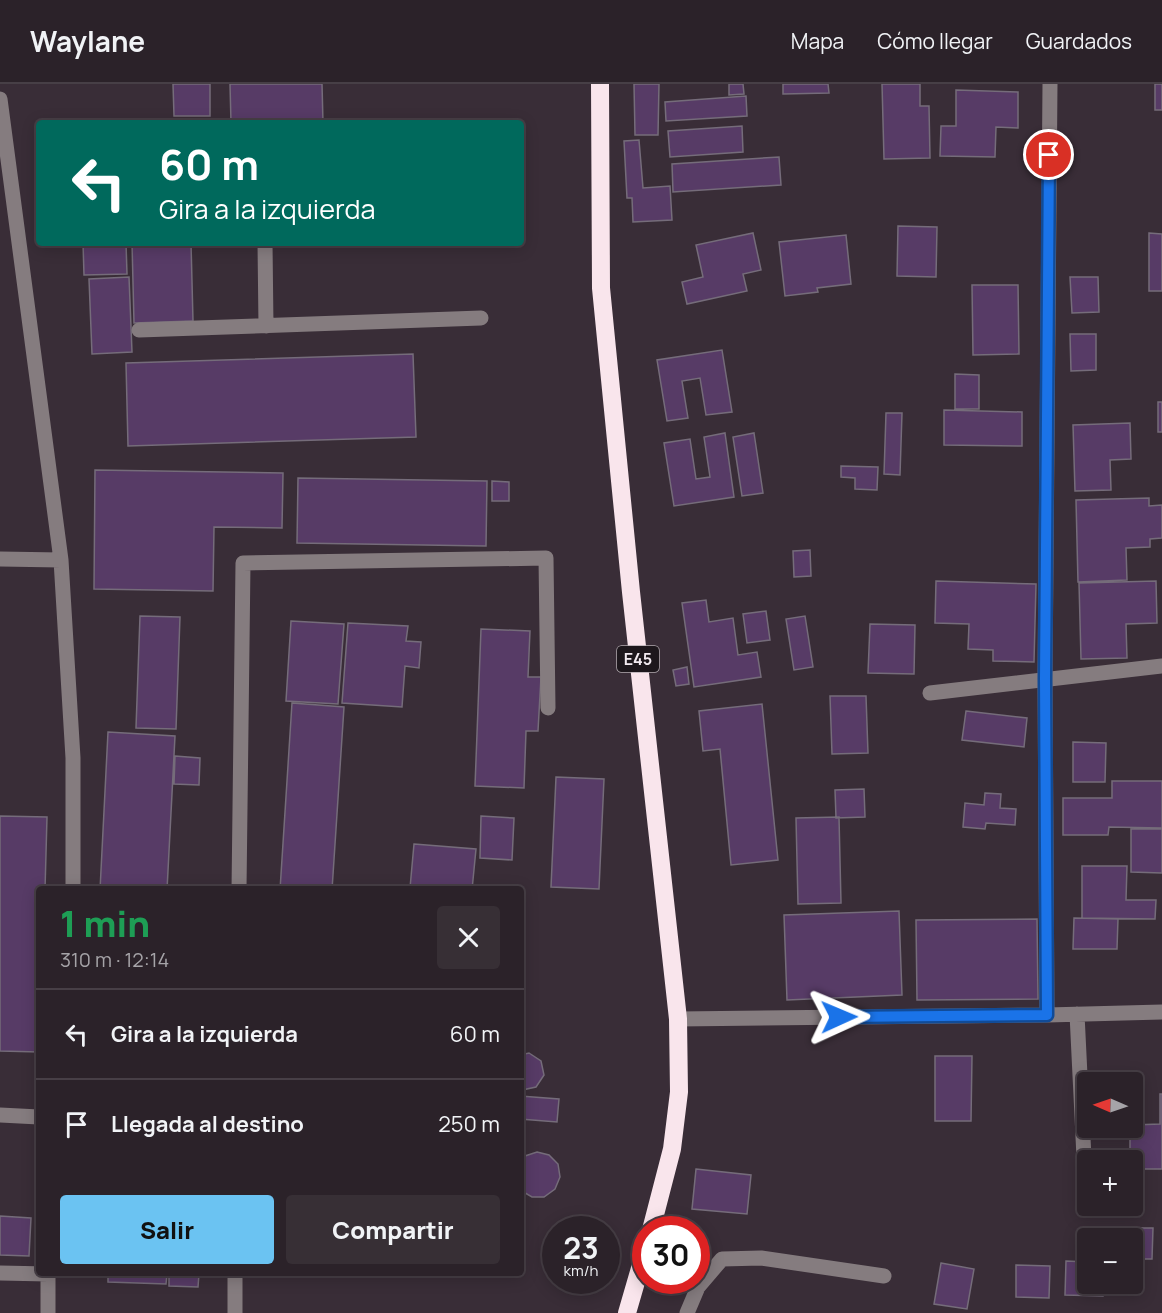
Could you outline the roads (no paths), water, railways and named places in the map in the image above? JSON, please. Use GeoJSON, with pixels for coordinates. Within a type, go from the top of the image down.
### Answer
{"type":"FeatureCollection","features":[{"type":"Feature","properties":{"kind":"highway","name":"E45"},"geometry":{"type":"LineString","coordinates":[[600,84],[601,288],[631,592],[678,1019],[679,1092],[672,1149],[655,1216]]}},
{"type":"Feature","properties":{"kind":"highway"},"geometry":{"type":"LineString","coordinates":[[627,1313],[633,1294]]}},
{"type":"Feature","properties":{"kind":"street"},"geometry":{"type":"LineString","coordinates":[[1047,1015],[1045,679],[1050,84]]}},
{"type":"Feature","properties":{"kind":"street"},"geometry":{"type":"LineString","coordinates":[[0,99],[62,560],[73,758],[73,886]]}},
{"type":"Feature","properties":{"kind":"street"},"geometry":{"type":"LineString","coordinates":[[265,246],[266,326]]}},
{"type":"Feature","properties":{"kind":"street"},"geometry":{"type":"LineString","coordinates":[[139,330],[482,318]]}},
{"type":"Feature","properties":{"kind":"street"},"geometry":{"type":"LineString","coordinates":[[239,886],[243,563],[546,558],[548,708]]}},
{"type":"Feature","properties":{"kind":"street"},"geometry":{"type":"LineString","coordinates":[[0,559],[62,560]]}},
{"type":"Feature","properties":{"kind":"street"},"geometry":{"type":"LineString","coordinates":[[930,693],[1162,666]]}},
{"type":"Feature","properties":{"kind":"street"},"geometry":{"type":"LineString","coordinates":[[678,1019],[1162,1012]]}},
{"type":"Feature","properties":{"kind":"street"},"geometry":{"type":"LineString","coordinates":[[1077,1014],[1084,1150]]}},
{"type":"Feature","properties":{"kind":"street"},"geometry":{"type":"LineString","coordinates":[[0,1116],[36,1117]]}},
{"type":"Feature","properties":{"kind":"street"},"geometry":{"type":"LineString","coordinates":[[687,1313],[698,1287],[722,1259],[761,1258],[884,1276]]}},
{"type":"Feature","properties":{"kind":"street"},"geometry":{"type":"LineString","coordinates":[[0,1273],[36,1274]]}},
{"type":"Feature","properties":{"kind":"street"},"geometry":{"type":"LineString","coordinates":[[48,1276],[48,1313]]}},
{"type":"Feature","properties":{"kind":"street"},"geometry":{"type":"LineString","coordinates":[[235,1276],[235,1313]]}}]}
